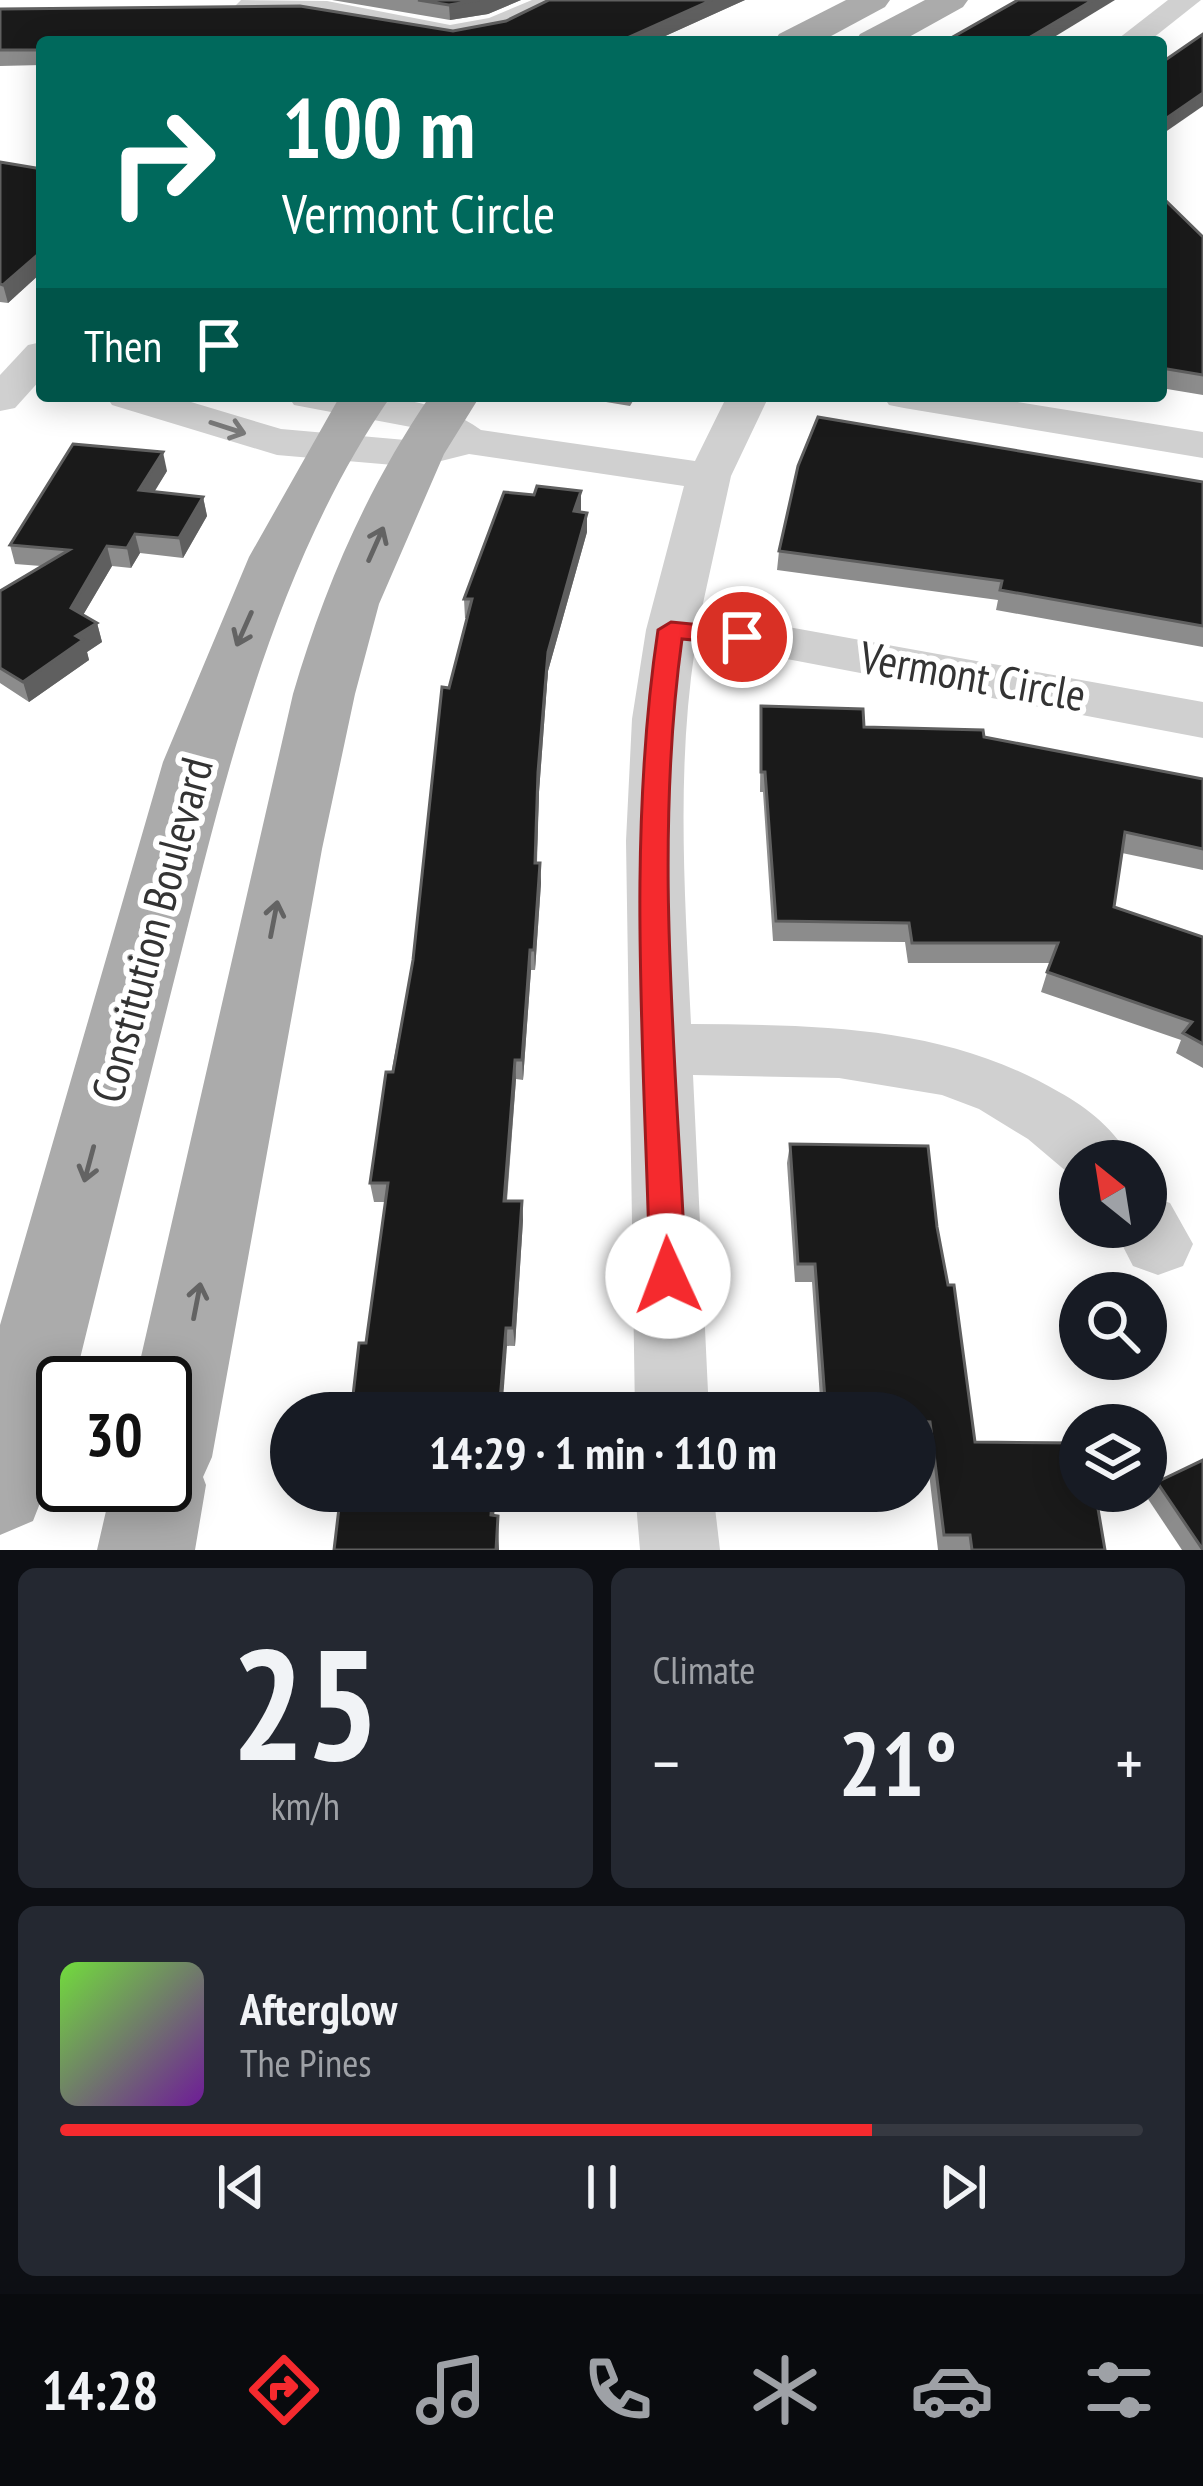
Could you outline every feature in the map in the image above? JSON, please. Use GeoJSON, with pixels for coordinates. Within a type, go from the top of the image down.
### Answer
{"type":"FeatureCollection","features":[{"type":"Feature","properties":{"kind":"main road"},"geometry":{"type":"LineString","coordinates":[[803,36],[873,0]]}},
{"type":"Feature","properties":{"kind":"main road"},"geometry":{"type":"LineString","coordinates":[[885,36],[951,0]]}},
{"type":"Feature","properties":{"kind":"main road"},"geometry":{"type":"LineString","coordinates":[[185,1356],[288,849],[393,420]]}},
{"type":"Feature","properties":{"kind":"main road","name":"Constitution Boulevard"},"geometry":{"type":"LineString","coordinates":[[0,1488],[196,762],[234,652],[393,420]]}},
{"type":"Feature","properties":{"kind":"main road"},"geometry":{"type":"LineString","coordinates":[[146,1550],[154,1512]]}},
{"type":"Feature","properties":{"kind":"street"},"geometry":{"type":"LineString","coordinates":[[220,7],[326,10],[450,34],[496,26],[556,0]]}},
{"type":"Feature","properties":{"kind":"street"},"geometry":{"type":"LineString","coordinates":[[1137,36],[1187,0]]}},
{"type":"Feature","properties":{"kind":"street"},"geometry":{"type":"LineString","coordinates":[[146,402],[265,440],[393,420],[709,476]]}},
{"type":"Feature","properties":{"kind":"street"},"geometry":{"type":"LineString","coordinates":[[671,1392],[654,841],[658,719],[671,630],[709,476],[745,402]]}},
{"type":"Feature","properties":{"kind":"street"},"geometry":{"type":"LineString","coordinates":[[941,402],[1203,445]]}},
{"type":"Feature","properties":{"kind":"street","name":"Vermont Circle"},"geometry":{"type":"LineString","coordinates":[[671,630],[755,638],[1203,720]]}},
{"type":"Feature","properties":{"kind":"street"},"geometry":{"type":"LineString","coordinates":[[661,1049],[936,1064],[1015,1093],[1046,1112],[1076,1140]]}},
{"type":"Feature","properties":{"kind":"street"},"geometry":{"type":"LineString","coordinates":[[676,1512],[680,1550]]}},
{"type":"Feature","properties":{"kind":"building"},"geometry":{"type":"Polygon","coordinates":[[[418,0],[479,0],[449,5],[418,0]]]}},
{"type":"Feature","properties":{"kind":"building"},"geometry":{"type":"Polygon","coordinates":[[[549,0],[712,0],[631,36],[36,36],[36,50],[0,50],[0,9],[300,6],[453,31],[506,21],[549,0]]]}},
{"type":"Feature","properties":{"kind":"building"},"geometry":{"type":"Polygon","coordinates":[[[1018,0],[1093,0],[1032,36],[955,36],[1018,0]]]}},
{"type":"Feature","properties":{"kind":"building"},"geometry":{"type":"Polygon","coordinates":[[[1203,34],[1203,93],[1167,118],[1167,59],[1203,34]]]}},
{"type":"Feature","properties":{"kind":"building"},"geometry":{"type":"Polygon","coordinates":[[[0,162],[36,168],[36,256],[0,284],[0,162]]]}},
{"type":"Feature","properties":{"kind":"building"},"geometry":{"type":"Polygon","coordinates":[[[1167,202],[1203,237],[1203,375],[1167,369],[1167,202]]]}},
{"type":"Feature","properties":{"kind":"building"},"geometry":{"type":"Polygon","coordinates":[[[818,417],[1203,482],[1203,626],[1000,590],[1002,581],[779,551],[798,466],[818,417]]]}},
{"type":"Feature","properties":{"kind":"building"},"geometry":{"type":"Polygon","coordinates":[[[73,444],[163,452],[139,490],[203,497],[179,538],[135,534],[127,548],[107,546],[71,608],[97,623],[76,636],[83,640],[23,682],[0,668],[0,591],[69,550],[10,545],[73,444]]]}},
{"type":"Feature","properties":{"kind":"building"},"geometry":{"type":"Polygon","coordinates":[[[537,486],[581,491],[574,511],[587,513],[548,652],[538,772],[535,863],[540,863],[534,950],[530,950],[522,1060],[515,1060],[504,1201],[522,1201],[513,1328],[506,1328],[501,1392],[353,1392],[359,1343],[366,1343],[388,1183],[370,1183],[386,1072],[393,1072],[413,960],[442,687],[449,688],[472,599],[464,599],[504,492],[534,495],[537,486]]]}},
{"type":"Feature","properties":{"kind":"building"},"geometry":{"type":"Polygon","coordinates":[[[761,706],[863,709],[864,727],[983,730],[984,737],[1203,779],[1203,849],[1125,832],[1114,907],[1203,937],[1203,1044],[1183,1033],[1192,1022],[1047,972],[1058,943],[912,943],[909,923],[776,921],[765,772],[761,772],[761,706]]]}},
{"type":"Feature","properties":{"kind":"building"},"geometry":{"type":"Polygon","coordinates":[[[790,1144],[928,1146],[937,1227],[948,1285],[954,1285],[975,1442],[1059,1443],[1059,1512],[1099,1512],[1105,1550],[972,1550],[970,1535],[944,1535],[936,1470],[936,1392],[824,1392],[815,1264],[798,1264],[790,1144]]]}},
{"type":"Feature","properties":{"kind":"building"},"geometry":{"type":"Polygon","coordinates":[[[1203,1460],[1203,1550],[1167,1497],[1167,1477],[1203,1460]]]}},
{"type":"Feature","properties":{"kind":"building"},"geometry":{"type":"Polygon","coordinates":[[[339,1512],[491,1512],[498,1516],[496,1550],[334,1550],[339,1512]]]}},
{"type":"Feature","properties":{"kind":"route"},"geometry":{"type":"LineString","coordinates":[[668,1276],[654,841],[658,719],[671,630],[742,637]]}}]}
